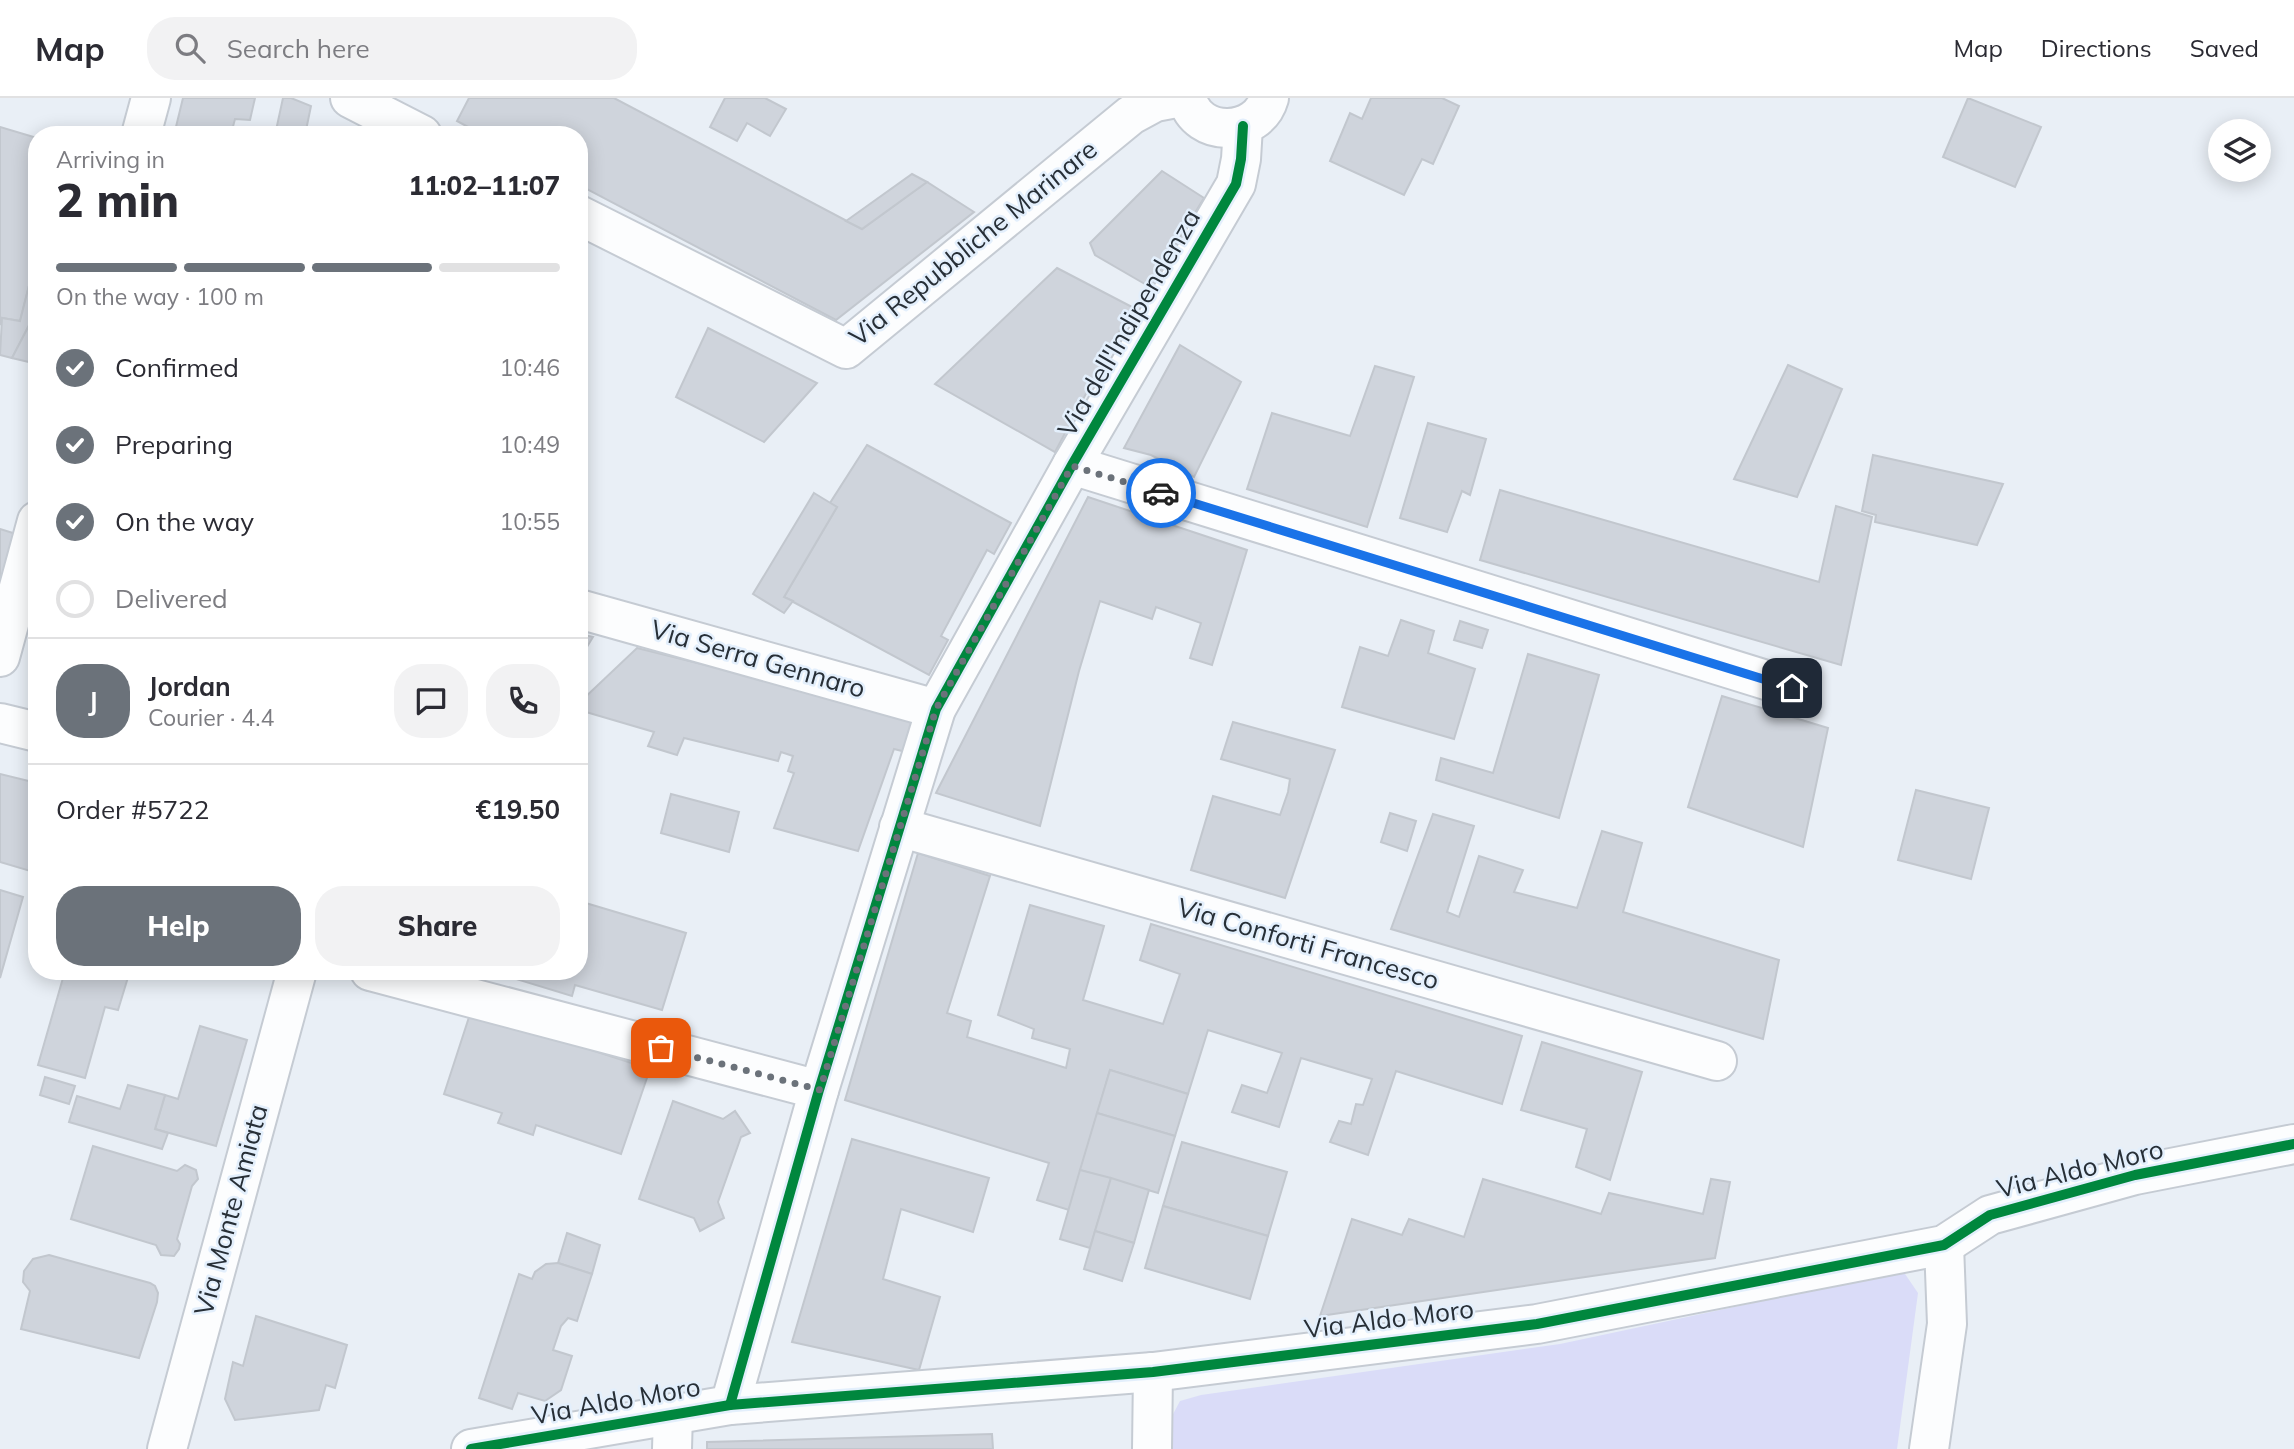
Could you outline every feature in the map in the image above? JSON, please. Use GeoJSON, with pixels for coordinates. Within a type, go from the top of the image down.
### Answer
{"type":"FeatureCollection","features":[{"type":"Feature","properties":{"kind":"street"},"geometry":{"type":"LineString","coordinates":[[143,126],[151,98]]}},
{"type":"Feature","properties":{"kind":"street"},"geometry":{"type":"LineString","coordinates":[[350,98],[404,126]]}},
{"type":"Feature","properties":{"kind":"street"},"geometry":{"type":"LineString","coordinates":[[1187,98],[1196,115],[1207,124],[1236,129],[1261,115],[1269,98]]}},
{"type":"Feature","properties":{"kind":"street","name":"Via Repubbliche Marinare"},"geometry":{"type":"LineString","coordinates":[[588,220],[846,349],[1152,101]]}},
{"type":"Feature","properties":{"kind":"street","name":"Via dell'Indipendenza"},"geometry":{"type":"LineString","coordinates":[[730,1405],[820,1090],[936,709],[1072,466],[1236,184],[1243,126]]}},
{"type":"Feature","properties":{"kind":"street"},"geometry":{"type":"LineString","coordinates":[[1072,466],[1792,688]]}},
{"type":"Feature","properties":{"kind":"street"},"geometry":{"type":"LineString","coordinates":[[0,657],[28,555]]}},
{"type":"Feature","properties":{"kind":"street","name":"Via Serra Gennaro"},"geometry":{"type":"LineString","coordinates":[[588,612],[936,709]]}},
{"type":"Feature","properties":{"kind":"street"},"geometry":{"type":"LineString","coordinates":[[0,723],[28,730]]}},
{"type":"Feature","properties":{"kind":"street","name":"Via Conforti Francesco"},"geometry":{"type":"LineString","coordinates":[[899,827],[1717,1061]]}},
{"type":"Feature","properties":{"kind":"street","name":"Via Monte Amiata"},"geometry":{"type":"LineString","coordinates":[[167,1449],[295,980]]}},
{"type":"Feature","properties":{"kind":"street"},"geometry":{"type":"LineString","coordinates":[[404,980],[820,1090]]}},
{"type":"Feature","properties":{"kind":"street","name":"Via Aldo Moro"},"geometry":{"type":"LineString","coordinates":[[471,1449],[673,1431],[730,1405],[1153,1372],[1536,1324],[1944,1245],[1990,1215],[2135,1175],[2294,1144]]}},
{"type":"Feature","properties":{"kind":"street"},"geometry":{"type":"LineString","coordinates":[[1929,1449],[1947,1324],[1944,1245]]}},
{"type":"Feature","properties":{"kind":"street"},"geometry":{"type":"LineString","coordinates":[[1152,1449],[1153,1372]]}},
{"type":"Feature","properties":{"kind":"shaded area"},"geometry":{"type":"Polygon","coordinates":[[[1903,1271],[1918,1293],[1897,1449],[1171,1449],[1171,1418],[1180,1401],[1201,1395],[1560,1344],[1903,1271]]]}},
{"type":"Feature","properties":{"kind":"building"},"geometry":{"type":"Polygon","coordinates":[[[183,98],[255,98],[250,120],[235,119],[233,126],[176,126],[183,98]]]}},
{"type":"Feature","properties":{"kind":"building"},"geometry":{"type":"Polygon","coordinates":[[[283,98],[291,98],[311,106],[307,126],[277,126],[283,98]]]}},
{"type":"Feature","properties":{"kind":"building"},"geometry":{"type":"Polygon","coordinates":[[[469,98],[614,98],[862,229],[927,182],[974,212],[836,320],[588,190],[588,126],[466,126],[457,121],[469,98]]]}},
{"type":"Feature","properties":{"kind":"building"},"geometry":{"type":"Polygon","coordinates":[[[725,98],[765,98],[786,109],[770,136],[747,123],[737,141],[710,127],[725,98]]]}},
{"type":"Feature","properties":{"kind":"building"},"geometry":{"type":"Polygon","coordinates":[[[1371,98],[1442,98],[1459,106],[1433,164],[1422,159],[1404,195],[1330,161],[1350,113],[1362,119],[1371,98]]]}},
{"type":"Feature","properties":{"kind":"building"},"geometry":{"type":"Polygon","coordinates":[[[1968,98],[2041,127],[2015,187],[1943,157],[1968,98]]]}},
{"type":"Feature","properties":{"kind":"building"},"geometry":{"type":"Polygon","coordinates":[[[0,127],[28,135],[28,289],[20,321],[2,318],[0,325],[0,127]]]}},
{"type":"Feature","properties":{"kind":"building"},"geometry":{"type":"Polygon","coordinates":[[[1162,171],[1204,198],[1150,287],[1095,255],[1090,243],[1162,171]]]}},
{"type":"Feature","properties":{"kind":"building"},"geometry":{"type":"Polygon","coordinates":[[[912,174],[927,182],[862,229],[846,221],[912,174]]]}},
{"type":"Feature","properties":{"kind":"building"},"geometry":{"type":"Polygon","coordinates":[[[1057,268],[1132,307],[1055,452],[935,384],[1057,268]]]}},
{"type":"Feature","properties":{"kind":"building"},"geometry":{"type":"Polygon","coordinates":[[[28,289],[28,327],[12,358],[0,355],[2,318],[20,321],[28,289]]]}},
{"type":"Feature","properties":{"kind":"building"},"geometry":{"type":"Polygon","coordinates":[[[28,327],[28,362],[12,358],[28,327]]]}},
{"type":"Feature","properties":{"kind":"building"},"geometry":{"type":"Polygon","coordinates":[[[708,328],[817,383],[764,442],[676,397],[708,328]]]}},
{"type":"Feature","properties":{"kind":"building"},"geometry":{"type":"Polygon","coordinates":[[[1180,345],[1241,382],[1194,477],[1151,455],[1124,448],[1180,345]]]}},
{"type":"Feature","properties":{"kind":"building"},"geometry":{"type":"Polygon","coordinates":[[[1788,365],[1842,389],[1797,497],[1734,479],[1788,365]]]}},
{"type":"Feature","properties":{"kind":"building"},"geometry":{"type":"Polygon","coordinates":[[[1375,366],[1414,377],[1367,527],[1247,489],[1272,413],[1350,436],[1375,366]]]}},
{"type":"Feature","properties":{"kind":"building"},"geometry":{"type":"Polygon","coordinates":[[[1428,423],[1486,439],[1470,495],[1462,491],[1447,532],[1400,518],[1428,423]]]}},
{"type":"Feature","properties":{"kind":"building"},"geometry":{"type":"Polygon","coordinates":[[[867,445],[1011,523],[994,554],[987,550],[941,636],[948,640],[929,675],[784,597],[837,507],[830,503],[867,445]]]}},
{"type":"Feature","properties":{"kind":"building"},"geometry":{"type":"Polygon","coordinates":[[[1873,455],[2003,484],[1977,545],[1875,522],[1876,515],[1862,511],[1873,455]]]}},
{"type":"Feature","properties":{"kind":"building"},"geometry":{"type":"Polygon","coordinates":[[[1500,490],[1819,582],[1836,506],[1872,517],[1841,665],[1480,560],[1500,490]]]}},
{"type":"Feature","properties":{"kind":"building"},"geometry":{"type":"Polygon","coordinates":[[[814,493],[837,507],[784,597],[793,601],[784,613],[753,594],[814,493]]]}},
{"type":"Feature","properties":{"kind":"building"},"geometry":{"type":"Polygon","coordinates":[[[1088,497],[1247,550],[1212,665],[1190,658],[1201,623],[1156,607],[1152,619],[1100,601],[1079,671],[1040,826],[936,793],[1088,497]]]}},
{"type":"Feature","properties":{"kind":"building"},"geometry":{"type":"Polygon","coordinates":[[[0,529],[16,534],[0,591],[0,529]]]}},
{"type":"Feature","properties":{"kind":"building"},"geometry":{"type":"Polygon","coordinates":[[[1401,620],[1434,631],[1428,653],[1475,669],[1454,739],[1342,707],[1360,647],[1388,656],[1401,620]]]}},
{"type":"Feature","properties":{"kind":"building"},"geometry":{"type":"Polygon","coordinates":[[[1460,621],[1488,630],[1482,648],[1454,640],[1460,621]]]}},
{"type":"Feature","properties":{"kind":"building"},"geometry":{"type":"Polygon","coordinates":[[[637,648],[916,717],[906,752],[894,749],[858,851],[774,828],[794,773],[788,771],[793,756],[781,752],[778,761],[684,738],[677,755],[648,746],[654,732],[588,713],[588,694],[637,648]]]}},
{"type":"Feature","properties":{"kind":"building"},"geometry":{"type":"Polygon","coordinates":[[[1528,654],[1599,675],[1559,818],[1436,780],[1441,758],[1493,773],[1528,654]]]}},
{"type":"Feature","properties":{"kind":"building"},"geometry":{"type":"Polygon","coordinates":[[[1722,696],[1828,728],[1803,847],[1688,807],[1722,696]]]}},
{"type":"Feature","properties":{"kind":"building"},"geometry":{"type":"Polygon","coordinates":[[[1233,722],[1335,750],[1285,898],[1191,870],[1213,796],[1280,815],[1288,792],[1290,779],[1221,759],[1233,722]]]}},
{"type":"Feature","properties":{"kind":"building"},"geometry":{"type":"Polygon","coordinates":[[[0,774],[28,781],[28,870],[0,862],[0,774]]]}},
{"type":"Feature","properties":{"kind":"building"},"geometry":{"type":"Polygon","coordinates":[[[1916,790],[1989,808],[1971,879],[1898,860],[1916,790]]]}},
{"type":"Feature","properties":{"kind":"building"},"geometry":{"type":"Polygon","coordinates":[[[671,794],[739,812],[729,852],[661,833],[671,794]]]}},
{"type":"Feature","properties":{"kind":"building"},"geometry":{"type":"Polygon","coordinates":[[[1390,813],[1416,821],[1407,851],[1381,842],[1390,813]]]}},
{"type":"Feature","properties":{"kind":"building"},"geometry":{"type":"Polygon","coordinates":[[[1433,814],[1474,826],[1447,912],[1459,917],[1479,856],[1523,870],[1514,892],[1577,908],[1602,831],[1642,843],[1623,912],[1779,960],[1763,1039],[1391,929],[1433,814]]]}},
{"type":"Feature","properties":{"kind":"building"},"geometry":{"type":"Polygon","coordinates":[[[918,853],[990,876],[947,1013],[971,1021],[967,1037],[1066,1068],[1070,1049],[1032,1038],[1034,1029],[998,1015],[1030,905],[1104,926],[1083,1000],[1163,1024],[1180,974],[1140,960],[1151,924],[1522,1036],[1502,1104],[1396,1071],[1368,1155],[1330,1142],[1339,1121],[1351,1124],[1356,1104],[1363,1105],[1372,1079],[1301,1058],[1279,1127],[1232,1112],[1242,1085],[1267,1093],[1282,1053],[1208,1030],[1188,1094],[1110,1070],[1069,1210],[1037,1200],[1049,1163],[845,1100],[918,853]]]}},
{"type":"Feature","properties":{"kind":"building"},"geometry":{"type":"Polygon","coordinates":[[[0,890],[23,897],[0,978],[0,890]]]}},
{"type":"Feature","properties":{"kind":"building"},"geometry":{"type":"Polygon","coordinates":[[[588,904],[686,933],[662,1010],[575,985],[572,996],[520,980],[588,980],[588,904]]]}},
{"type":"Feature","properties":{"kind":"building"},"geometry":{"type":"Polygon","coordinates":[[[62,980],[127,980],[118,1010],[105,1007],[85,1078],[38,1065],[62,980]]]}},
{"type":"Feature","properties":{"kind":"building"},"geometry":{"type":"Polygon","coordinates":[[[471,1011],[650,1069],[621,1154],[536,1125],[533,1135],[498,1123],[502,1113],[444,1094],[471,1011]]]}},
{"type":"Feature","properties":{"kind":"building"},"geometry":{"type":"Polygon","coordinates":[[[200,1026],[247,1040],[216,1146],[155,1129],[165,1095],[178,1099],[200,1026]]]}},
{"type":"Feature","properties":{"kind":"building"},"geometry":{"type":"Polygon","coordinates":[[[1542,1042],[1642,1072],[1610,1180],[1576,1167],[1587,1129],[1521,1110],[1542,1042]]]}},
{"type":"Feature","properties":{"kind":"building"},"geometry":{"type":"Polygon","coordinates":[[[1110,1070],[1188,1094],[1175,1136],[1097,1113],[1110,1070]]]}},
{"type":"Feature","properties":{"kind":"building"},"geometry":{"type":"Polygon","coordinates":[[[45,1077],[75,1086],[69,1104],[40,1095],[45,1077]]]}},
{"type":"Feature","properties":{"kind":"building"},"geometry":{"type":"Polygon","coordinates":[[[128,1085],[165,1095],[155,1129],[168,1133],[162,1149],[69,1122],[77,1096],[120,1109],[128,1085]]]}},
{"type":"Feature","properties":{"kind":"building"},"geometry":{"type":"Polygon","coordinates":[[[673,1101],[723,1119],[735,1111],[750,1133],[741,1137],[718,1202],[724,1218],[700,1231],[694,1218],[639,1199],[673,1101]]]}},
{"type":"Feature","properties":{"kind":"building"},"geometry":{"type":"Polygon","coordinates":[[[1097,1113],[1175,1136],[1158,1193],[1080,1170],[1097,1113]]]}},
{"type":"Feature","properties":{"kind":"building"},"geometry":{"type":"Polygon","coordinates":[[[852,1139],[989,1178],[973,1232],[901,1209],[883,1279],[940,1297],[919,1370],[792,1342],[852,1139]]]}},
{"type":"Feature","properties":{"kind":"building"},"geometry":{"type":"Polygon","coordinates":[[[1182,1142],[1287,1172],[1268,1236],[1163,1206],[1182,1142]]]}},
{"type":"Feature","properties":{"kind":"building"},"geometry":{"type":"Polygon","coordinates":[[[93,1146],[177,1171],[185,1165],[196,1170],[198,1179],[192,1186],[177,1239],[179,1249],[174,1256],[161,1255],[156,1245],[71,1219],[93,1146]]]}},
{"type":"Feature","properties":{"kind":"building"},"geometry":{"type":"Polygon","coordinates":[[[1080,1170],[1111,1178],[1090,1248],[1060,1239],[1080,1170]]]}},
{"type":"Feature","properties":{"kind":"building"},"geometry":{"type":"Polygon","coordinates":[[[1111,1178],[1149,1190],[1134,1243],[1095,1231],[1111,1178]]]}},
{"type":"Feature","properties":{"kind":"building"},"geometry":{"type":"Polygon","coordinates":[[[1483,1179],[1601,1214],[1609,1193],[1703,1214],[1711,1179],[1730,1182],[1715,1258],[1320,1316],[1352,1219],[1402,1235],[1409,1219],[1464,1237],[1483,1179]]]}},
{"type":"Feature","properties":{"kind":"building"},"geometry":{"type":"Polygon","coordinates":[[[1163,1206],[1268,1236],[1250,1299],[1145,1268],[1163,1206]]]}},
{"type":"Feature","properties":{"kind":"building"},"geometry":{"type":"Polygon","coordinates":[[[1095,1231],[1134,1243],[1122,1281],[1084,1269],[1095,1231]]]}},
{"type":"Feature","properties":{"kind":"building"},"geometry":{"type":"Polygon","coordinates":[[[567,1233],[600,1245],[592,1274],[558,1263],[567,1233]]]}},
{"type":"Feature","properties":{"kind":"building"},"geometry":{"type":"Polygon","coordinates":[[[49,1255],[155,1286],[158,1293],[157,1302],[139,1358],[21,1329],[30,1291],[23,1282],[24,1271],[33,1259],[49,1255]]]}},
{"type":"Feature","properties":{"kind":"building"},"geometry":{"type":"Polygon","coordinates":[[[558,1263],[592,1274],[577,1321],[568,1318],[561,1326],[553,1350],[572,1356],[561,1390],[545,1401],[518,1393],[512,1409],[479,1398],[519,1274],[532,1279],[535,1272],[546,1264],[558,1263]]]}},
{"type":"Feature","properties":{"kind":"building"},"geometry":{"type":"Polygon","coordinates":[[[256,1316],[347,1345],[335,1388],[326,1385],[319,1410],[235,1420],[225,1399],[233,1362],[243,1366],[256,1316]]]}},
{"type":"Feature","properties":{"kind":"building"},"geometry":{"type":"Polygon","coordinates":[[[992,1434],[993,1449],[707,1449],[707,1442],[992,1434]]]}},
{"type":"Feature","properties":{"kind":"cycle path"},"geometry":{"type":"LineString","coordinates":[[730,1405],[819,1090],[936,709],[1072,465],[1236,184],[1243,126]]}},
{"type":"Feature","properties":{"kind":"cycle path"},"geometry":{"type":"LineString","coordinates":[[471,1449],[730,1405],[1153,1372],[1537,1324],[1944,1245],[1990,1215],[2135,1175],[2294,1144]]}},
{"type":"Feature","properties":{"kind":"way so far"},"geometry":{"type":"LineString","coordinates":[[661,1048],[820,1090],[936,709],[1072,466],[1161,493]]}},
{"type":"Feature","properties":{"kind":"route"},"geometry":{"type":"LineString","coordinates":[[1161,493],[1792,688]]}}]}
